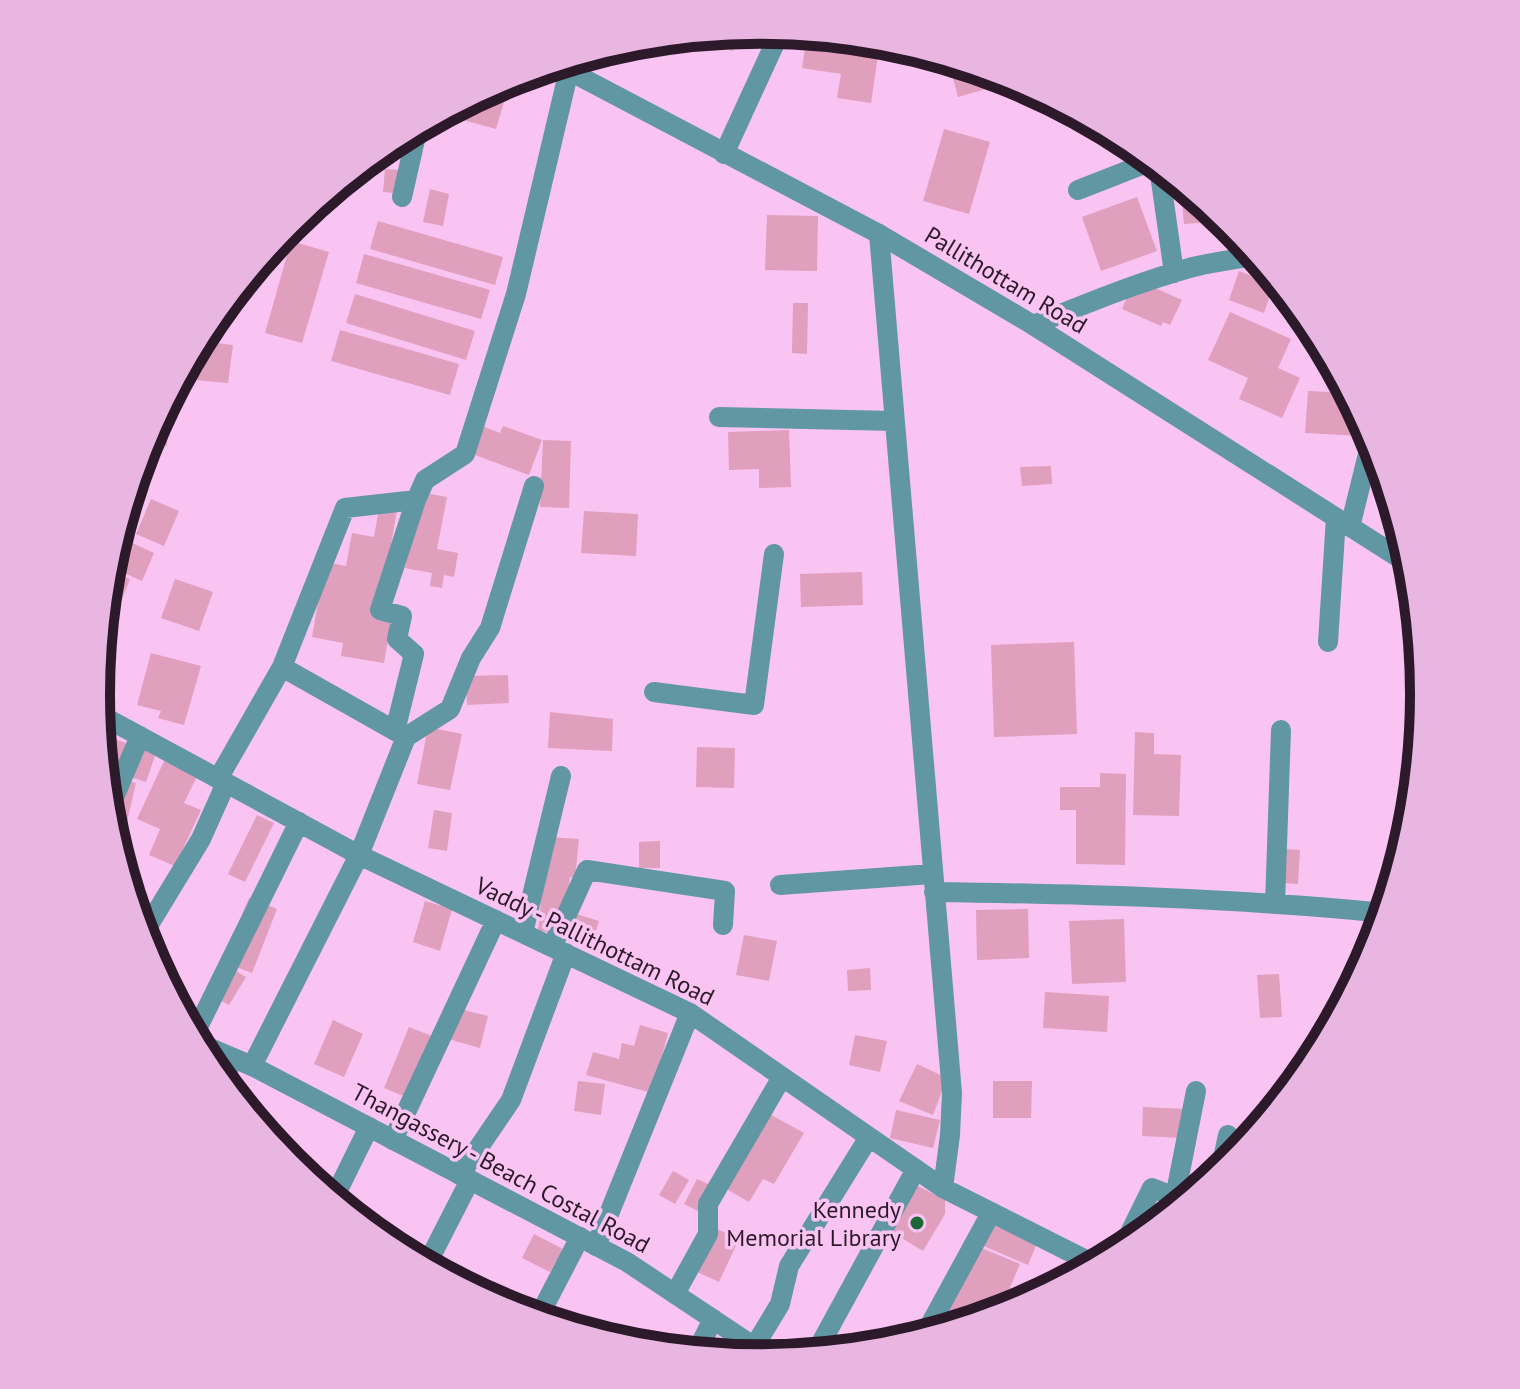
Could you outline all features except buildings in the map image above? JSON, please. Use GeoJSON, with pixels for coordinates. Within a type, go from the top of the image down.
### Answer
{"type":"FeatureCollection","features":[{"type":"Feature","properties":{"kind":"street"},"geometry":{"type":"LineString","coordinates":[[724,154],[774,44]]}},
{"type":"Feature","properties":{"kind":"street","name":"Pallithottam Road"},"geometry":{"type":"LineString","coordinates":[[573,72],[879,234],[1033,325],[1395,555]]}},
{"type":"Feature","properties":{"kind":"street"},"geometry":{"type":"LineString","coordinates":[[232,1073],[243,1062],[359,855],[400,734],[414,654],[397,639],[402,616],[380,610],[425,480],[465,454],[516,294],[562,75]]}},
{"type":"Feature","properties":{"kind":"street"},"geometry":{"type":"LineString","coordinates":[[402,197],[414,144]]}},
{"type":"Feature","properties":{"kind":"street"},"geometry":{"type":"LineString","coordinates":[[1078,190],[1139,166]]}},
{"type":"Feature","properties":{"kind":"street"},"geometry":{"type":"LineString","coordinates":[[1161,182],[1174,273]]}},
{"type":"Feature","properties":{"kind":"street"},"geometry":{"type":"LineString","coordinates":[[879,234],[952,1093],[943,1188]]}},
{"type":"Feature","properties":{"kind":"street"},"geometry":{"type":"LineString","coordinates":[[1033,325],[1130,287],[1197,266],[1242,258]]}},
{"type":"Feature","properties":{"kind":"street"},"geometry":{"type":"LineString","coordinates":[[719,417],[894,421]]}},
{"type":"Feature","properties":{"kind":"street"},"geometry":{"type":"LineString","coordinates":[[1328,642],[1343,522],[1365,457]]}},
{"type":"Feature","properties":{"kind":"street"},"geometry":{"type":"LineString","coordinates":[[400,734],[450,709],[471,658],[490,628],[534,486]]}},
{"type":"Feature","properties":{"kind":"street"},"geometry":{"type":"LineString","coordinates":[[151,922],[201,839],[222,781],[282,667],[345,508],[416,500]]}},
{"type":"Feature","properties":{"kind":"street"},"geometry":{"type":"LineString","coordinates":[[654,692],[754,705],[774,554]]}},
{"type":"Feature","properties":{"kind":"street"},"geometry":{"type":"LineString","coordinates":[[282,667],[400,734]]}},
{"type":"Feature","properties":{"kind":"street","name":"Vaddy - Pallithottam Road"},"geometry":{"type":"LineString","coordinates":[[111,720],[359,855],[690,1013],[943,1188],[1084,1259]]}},
{"type":"Feature","properties":{"kind":"street"},"geometry":{"type":"LineString","coordinates":[[1275,904],[1281,730]]}},
{"type":"Feature","properties":{"kind":"street"},"geometry":{"type":"LineString","coordinates":[[117,791],[140,736]]}},
{"type":"Feature","properties":{"kind":"street"},"geometry":{"type":"LineString","coordinates":[[523,933],[561,776]]}},
{"type":"Feature","properties":{"kind":"street"},"geometry":{"type":"LineString","coordinates":[[201,1027],[299,822]]}},
{"type":"Feature","properties":{"kind":"street"},"geometry":{"type":"LineString","coordinates":[[431,1255],[465,1178],[511,1100],[587,870],[725,891],[723,925]]}},
{"type":"Feature","properties":{"kind":"street"},"geometry":{"type":"LineString","coordinates":[[780,885],[933,883],[1373,912]]}},
{"type":"Feature","properties":{"kind":"street"},"geometry":{"type":"LineString","coordinates":[[393,1140],[496,920]]}},
{"type":"Feature","properties":{"kind":"street"},"geometry":{"type":"LineString","coordinates":[[545,1308],[588,1242],[690,1013]]}},
{"type":"Feature","properties":{"kind":"street","name":"Thangassery - Beach Costal Road"},"geometry":{"type":"LineString","coordinates":[[215,1049],[627,1262],[751,1345]]}},
{"type":"Feature","properties":{"kind":"street"},"geometry":{"type":"LineString","coordinates":[[675,1294],[708,1234],[708,1204],[782,1077]]}},
{"type":"Feature","properties":{"kind":"street"},"geometry":{"type":"LineString","coordinates":[[1175,1195],[1196,1091]]}},
{"type":"Feature","properties":{"kind":"street"},"geometry":{"type":"LineString","coordinates":[[338,1190],[369,1127]]}},
{"type":"Feature","properties":{"kind":"street"},"geometry":{"type":"LineString","coordinates":[[1225,1148],[1228,1135]]}},
{"type":"Feature","properties":{"kind":"street"},"geometry":{"type":"LineString","coordinates":[[765,1345],[780,1304],[789,1266],[869,1137]]}},
{"type":"Feature","properties":{"kind":"street"},"geometry":{"type":"LineString","coordinates":[[822,1342],[916,1169]]}},
{"type":"Feature","properties":{"kind":"street"},"geometry":{"type":"LineString","coordinates":[[1133,1227],[1152,1188],[1174,1196]]}},
{"type":"Feature","properties":{"kind":"street"},"geometry":{"type":"LineString","coordinates":[[932,1322],[991,1213]]}},
{"type":"Feature","properties":{"kind":"street"},"geometry":{"type":"LineString","coordinates":[[701,1342],[713,1319]]}},
{"type":"Feature","properties":{"kind":"place","name":"Kennedy Memorial Library"},"geometry":{"type":"Point","coordinates":[917,1223]}}]}
